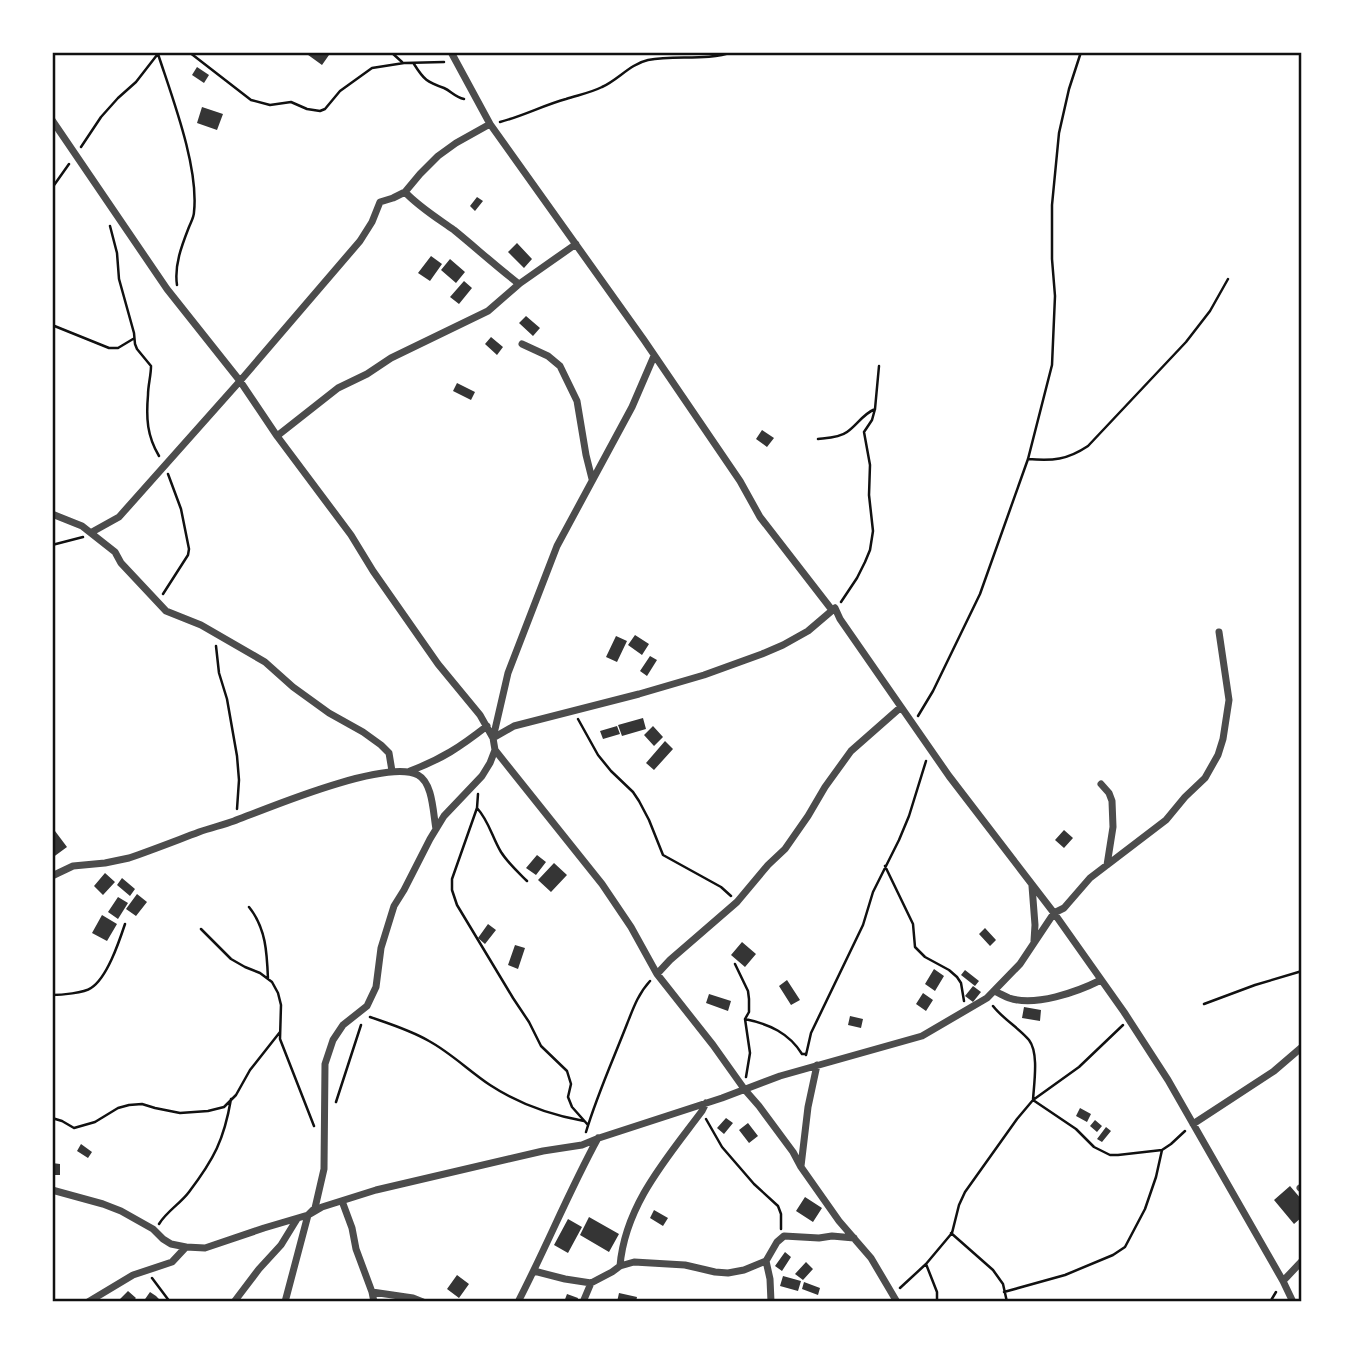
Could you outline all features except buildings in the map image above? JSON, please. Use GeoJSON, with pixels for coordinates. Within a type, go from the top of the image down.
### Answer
{"type":"FeatureCollection","features":[{"type":"Feature","properties":{"kind":"street"},"geometry":{"type":"LineString","coordinates":[[451,52],[490,124],[644,340],[740,481],[760,517],[834,609],[930,748],[1054,913],[1129,1019],[1168,1080],[1293,1301]]}},
{"type":"Feature","properties":{"kind":"street"},"geometry":{"type":"LineString","coordinates":[[52,120],[167,289],[240,381],[277,436],[351,535],[438,664],[487,726],[495,743],[495,750],[486,769],[444,816],[394,906],[381,948],[376,987],[367,1006],[343,1025],[327,1054],[324,1169],[315,1208],[309,1215],[285,1301]]}},
{"type":"Feature","properties":{"kind":"street"},"geometry":{"type":"LineString","coordinates":[[92,533],[115,520],[240,381],[360,241],[380,202],[405,192],[438,156],[490,124]]}},
{"type":"Feature","properties":{"kind":"street"},"geometry":{"type":"LineString","coordinates":[[405,192],[520,284]]}},
{"type":"Feature","properties":{"kind":"street"},"geometry":{"type":"LineString","coordinates":[[277,436],[338,388],[367,374],[391,358],[488,312],[520,284],[576,244]]}},
{"type":"Feature","properties":{"kind":"street"},"geometry":{"type":"LineString","coordinates":[[522,344],[548,356],[560,366],[577,401],[593,479]]}},
{"type":"Feature","properties":{"kind":"street"},"geometry":{"type":"LineString","coordinates":[[493,738],[508,673],[557,546],[632,407],[654,356]]}},
{"type":"Feature","properties":{"kind":"street"},"geometry":{"type":"LineString","coordinates":[[52,514],[82,526],[115,552],[121,562],[170,613],[215,632],[265,662],[311,700],[382,745],[389,754],[392,771]]}},
{"type":"Feature","properties":{"kind":"street"},"geometry":{"type":"LineString","coordinates":[[493,738],[514,726],[639,694],[762,654],[808,631],[834,609]]}},
{"type":"Feature","properties":{"kind":"street"},"geometry":{"type":"LineString","coordinates":[[52,1190],[121,1211],[153,1229],[171,1244],[205,1248],[376,1191],[543,1151],[582,1145],[744,1088],[922,1036],[987,998],[1020,964],[1054,913],[1065,908],[1080,888],[1166,820],[1205,778],[1218,755],[1223,739],[1229,700],[1219,632]]}},
{"type":"Feature","properties":{"kind":"street"},"geometry":{"type":"LineString","coordinates":[[657,974],[737,902],[785,849],[851,751],[901,707]]}},
{"type":"Feature","properties":{"kind":"street"},"geometry":{"type":"LineString","coordinates":[[409,772],[457,750],[487,726]]}},
{"type":"Feature","properties":{"kind":"street"},"geometry":{"type":"LineString","coordinates":[[495,750],[602,884],[631,927],[657,974],[793,1152],[839,1221],[870,1258],[895,1298]]}},
{"type":"Feature","properties":{"kind":"street"},"geometry":{"type":"LineString","coordinates":[[52,876],[73,866],[129,858],[352,779],[392,771],[409,772],[425,781],[436,829]]}},
{"type":"Feature","properties":{"kind":"street"},"geometry":{"type":"LineString","coordinates":[[1101,784],[1112,801],[1111,844],[1107,866]]}},
{"type":"Feature","properties":{"kind":"street"},"geometry":{"type":"LineString","coordinates":[[1032,886],[1035,925],[1032,945]]}},
{"type":"Feature","properties":{"kind":"street"},"geometry":{"type":"LineString","coordinates":[[994,991],[1010,998],[1041,999],[1081,990],[1101,980]]}},
{"type":"Feature","properties":{"kind":"street"},"geometry":{"type":"LineString","coordinates":[[1193,1124],[1274,1071],[1301,1047]]}},
{"type":"Feature","properties":{"kind":"street"},"geometry":{"type":"LineString","coordinates":[[801,1167],[814,1066]]}},
{"type":"Feature","properties":{"kind":"street"},"geometry":{"type":"LineString","coordinates":[[620,1266],[621,1250],[633,1212],[648,1185],[706,1103]]}},
{"type":"Feature","properties":{"kind":"street"},"geometry":{"type":"LineString","coordinates":[[518,1301],[577,1175],[599,1138]]}},
{"type":"Feature","properties":{"kind":"street"},"geometry":{"type":"LineString","coordinates":[[342,1201],[374,1301]]}},
{"type":"Feature","properties":{"kind":"street"},"geometry":{"type":"LineString","coordinates":[[234,1301],[281,1245],[298,1218]]}},
{"type":"Feature","properties":{"kind":"street"},"geometry":{"type":"LineString","coordinates":[[534,1271],[591,1283],[620,1266],[634,1262],[685,1265],[728,1273],[765,1261],[784,1236],[854,1238]]}},
{"type":"Feature","properties":{"kind":"street"},"geometry":{"type":"LineString","coordinates":[[88,1301],[133,1275],[172,1262],[186,1247]]}},
{"type":"Feature","properties":{"kind":"street"},"geometry":{"type":"LineString","coordinates":[[765,1261],[770,1279],[771,1301]]}},
{"type":"Feature","properties":{"kind":"street"},"geometry":{"type":"LineString","coordinates":[[1283,1281],[1301,1261]]}},
{"type":"Feature","properties":{"kind":"street"},"geometry":{"type":"LineString","coordinates":[[583,1301],[591,1283]]}},
{"type":"Feature","properties":{"kind":"street"},"geometry":{"type":"LineString","coordinates":[[372,1292],[423,1301]]}},
{"type":"Feature","properties":{"kind":"path"},"geometry":{"type":"LineString","coordinates":[[189,52],[251,100],[270,105],[291,103],[320,111],[325,110],[340,91],[372,68],[404,63],[457,62]]}},
{"type":"Feature","properties":{"kind":"path"},"geometry":{"type":"LineString","coordinates":[[391,52],[404,63]]}},
{"type":"Feature","properties":{"kind":"path"},"geometry":{"type":"LineString","coordinates":[[490,124],[523,116],[587,93],[647,60],[721,57],[733,52]]}},
{"type":"Feature","properties":{"kind":"path"},"geometry":{"type":"LineString","coordinates":[[913,724],[933,691],[980,594],[1028,459],[1052,365],[1055,296],[1052,205],[1059,133],[1080,52]]}},
{"type":"Feature","properties":{"kind":"path"},"geometry":{"type":"LineString","coordinates":[[52,188],[102,117],[158,53]]}},
{"type":"Feature","properties":{"kind":"path"},"geometry":{"type":"LineString","coordinates":[[158,53],[177,111],[194,184],[194,214],[178,259],[178,287]]}},
{"type":"Feature","properties":{"kind":"path"},"geometry":{"type":"LineString","coordinates":[[414,64],[429,83],[479,105]]}},
{"type":"Feature","properties":{"kind":"path"},"geometry":{"type":"LineString","coordinates":[[108,205],[119,279],[134,339],[137,349],[151,366],[148,393],[149,436],[181,509],[189,549],[188,555],[158,602]]}},
{"type":"Feature","properties":{"kind":"path"},"geometry":{"type":"LineString","coordinates":[[1028,459],[1060,460],[1075,455],[1088,446],[1186,342],[1210,311],[1228,279]]}},
{"type":"Feature","properties":{"kind":"path"},"geometry":{"type":"LineString","coordinates":[[52,325],[108,348],[118,348],[134,339]]}},
{"type":"Feature","properties":{"kind":"path"},"geometry":{"type":"LineString","coordinates":[[834,609],[857,578],[870,550],[873,531],[869,495],[870,465],[864,432],[872,420],[879,366]]}},
{"type":"Feature","properties":{"kind":"path"},"geometry":{"type":"LineString","coordinates":[[818,439],[846,433],[874,409]]}},
{"type":"Feature","properties":{"kind":"path"},"geometry":{"type":"LineString","coordinates":[[52,545],[92,533]]}},
{"type":"Feature","properties":{"kind":"path"},"geometry":{"type":"LineString","coordinates":[[215,632],[219,673],[227,699],[237,756],[239,780],[236,820]]}},
{"type":"Feature","properties":{"kind":"path"},"geometry":{"type":"LineString","coordinates":[[572,711],[598,755],[633,792],[649,820],[663,855],[720,887],[737,902]]}},
{"type":"Feature","properties":{"kind":"path"},"geometry":{"type":"LineString","coordinates":[[806,1055],[811,1033],[863,925],[873,892],[900,840],[930,748]]}},
{"type":"Feature","properties":{"kind":"path"},"geometry":{"type":"LineString","coordinates":[[478,781],[477,808],[452,879],[457,905],[522,1010],[541,1046],[567,1071],[570,1084],[568,1097],[572,1107],[587,1123]]}},
{"type":"Feature","properties":{"kind":"path"},"geometry":{"type":"LineString","coordinates":[[477,808],[489,822],[500,851],[527,881]]}},
{"type":"Feature","properties":{"kind":"path"},"geometry":{"type":"LineString","coordinates":[[885,866],[913,924],[915,947],[925,957],[957,977],[964,1000],[970,1007]]}},
{"type":"Feature","properties":{"kind":"path"},"geometry":{"type":"LineString","coordinates":[[249,907],[257,916],[264,937],[268,979]]}},
{"type":"Feature","properties":{"kind":"path"},"geometry":{"type":"LineString","coordinates":[[52,995],[84,991],[95,984],[108,967],[125,925]]}},
{"type":"Feature","properties":{"kind":"path"},"geometry":{"type":"LineString","coordinates":[[201,929],[231,958],[268,979],[278,993],[281,1005],[280,1038],[316,1129]]}},
{"type":"Feature","properties":{"kind":"path"},"geometry":{"type":"LineString","coordinates":[[735,964],[750,999],[749,1012],[745,1019],[750,1042],[749,1069],[744,1088]]}},
{"type":"Feature","properties":{"kind":"path"},"geometry":{"type":"LineString","coordinates":[[1204,1004],[1301,971]]}},
{"type":"Feature","properties":{"kind":"path"},"geometry":{"type":"LineString","coordinates":[[582,1145],[587,1123],[633,1008],[642,991],[657,974]]}},
{"type":"Feature","properties":{"kind":"path"},"geometry":{"type":"LineString","coordinates":[[987,998],[1000,1015],[1028,1039],[1033,1047],[1034,1100]]}},
{"type":"Feature","properties":{"kind":"path"},"geometry":{"type":"LineString","coordinates":[[332,1111],[364,1011],[431,1041],[490,1086],[517,1101],[535,1109],[587,1123]]}},
{"type":"Feature","properties":{"kind":"path"},"geometry":{"type":"LineString","coordinates":[[745,1019],[780,1031],[794,1041],[814,1066]]}},
{"type":"Feature","properties":{"kind":"path"},"geometry":{"type":"LineString","coordinates":[[895,1298],[951,1233],[965,1192],[1017,1119],[1034,1100],[1079,1067],[1129,1019]]}},
{"type":"Feature","properties":{"kind":"path"},"geometry":{"type":"LineString","coordinates":[[52,1118],[74,1128],[95,1122],[118,1108],[129,1105],[142,1104],[169,1111],[195,1112],[224,1107],[236,1095],[250,1070],[280,1032]]}},
{"type":"Feature","properties":{"kind":"path"},"geometry":{"type":"LineString","coordinates":[[153,1229],[188,1193],[211,1163],[227,1123],[231,1099]]}},
{"type":"Feature","properties":{"kind":"path"},"geometry":{"type":"LineString","coordinates":[[1034,1100],[1076,1129],[1094,1147],[1110,1154],[1162,1150],[1193,1124]]}},
{"type":"Feature","properties":{"kind":"path"},"geometry":{"type":"LineString","coordinates":[[702,1111],[722,1147],[754,1184],[778,1206],[781,1230],[777,1242]]}},
{"type":"Feature","properties":{"kind":"path"},"geometry":{"type":"LineString","coordinates":[[1004,1292],[1065,1275],[1113,1255],[1125,1247],[1145,1209],[1162,1150]]}},
{"type":"Feature","properties":{"kind":"path"},"geometry":{"type":"LineString","coordinates":[[951,1233],[993,1270],[1003,1284],[1007,1301]]}},
{"type":"Feature","properties":{"kind":"path"},"geometry":{"type":"LineString","coordinates":[[926,1264],[937,1292],[937,1301]]}},
{"type":"Feature","properties":{"kind":"path"},"geometry":{"type":"LineString","coordinates":[[146,1270],[170,1301]]}}]}
